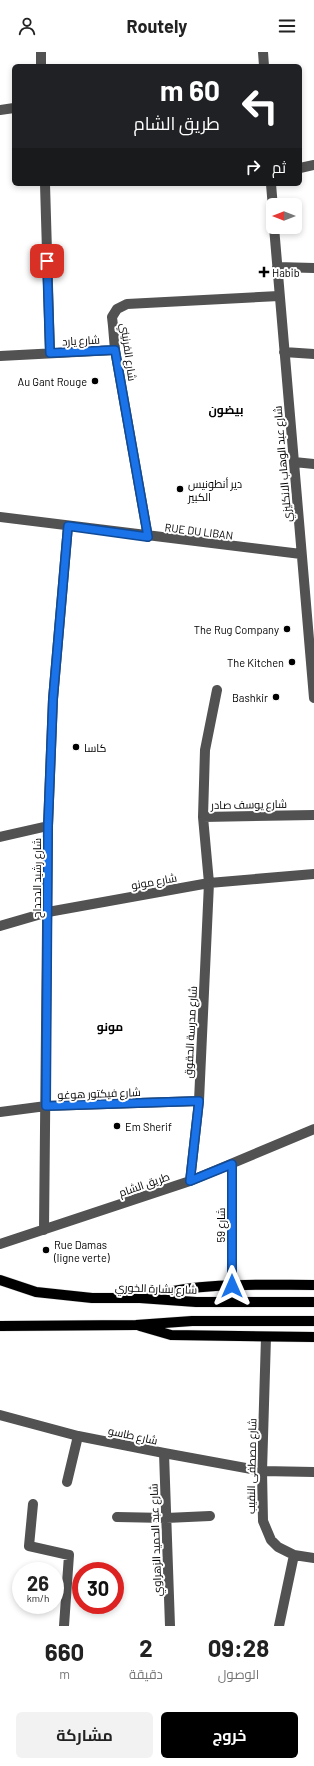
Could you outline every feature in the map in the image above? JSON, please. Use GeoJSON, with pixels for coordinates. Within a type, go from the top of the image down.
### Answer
{"type":"FeatureCollection","features":[{"type":"Feature","properties":{"kind":"main road","name":"شارع بشارة الخوري"},"geometry":{"type":"LineString","coordinates":[[0,1280],[36,1292],[52,1295],[92,1298],[140,1298],[196,1302],[314,1302]]}},
{"type":"Feature","properties":{"kind":"main road"},"geometry":{"type":"LineString","coordinates":[[140,1298],[178,1290],[232,1286],[314,1285]]}},
{"type":"Feature","properties":{"kind":"main road"},"geometry":{"type":"LineString","coordinates":[[0,1326],[136,1324],[192,1320],[314,1321]]}},
{"type":"Feature","properties":{"kind":"main road"},"geometry":{"type":"LineString","coordinates":[[136,1324],[171,1335],[314,1337]]}},
{"type":"Feature","properties":{"kind":"street"},"geometry":{"type":"LineString","coordinates":[[41,52],[41,64]]}},
{"type":"Feature","properties":{"kind":"street"},"geometry":{"type":"LineString","coordinates":[[263,52],[264,64]]}},
{"type":"Feature","properties":{"kind":"street"},"geometry":{"type":"LineString","coordinates":[[0,110],[12,108]]}},
{"type":"Feature","properties":{"kind":"street"},"geometry":{"type":"LineString","coordinates":[[302,168],[314,165]]}},
{"type":"Feature","properties":{"kind":"street"},"geometry":{"type":"LineString","coordinates":[[45,186],[50,353]]}},
{"type":"Feature","properties":{"kind":"street"},"geometry":{"type":"LineString","coordinates":[[272,186],[273,198]]}},
{"type":"Feature","properties":{"kind":"street","name":"شارع عبد الوهاب الانكليزي"},"geometry":{"type":"LineString","coordinates":[[275,234],[301,554],[310,606],[314,698]]}},
{"type":"Feature","properties":{"kind":"street"},"geometry":{"type":"LineString","coordinates":[[277,267],[314,268]]}},
{"type":"Feature","properties":{"kind":"street","name":"شارع الفرنيني"},"geometry":{"type":"LineString","coordinates":[[148,537],[115,350],[112,317],[116,309],[126,304],[279,296]]}},
{"type":"Feature","properties":{"kind":"street","name":"شارع يارد"},"geometry":{"type":"LineString","coordinates":[[0,356],[115,350]]}},
{"type":"Feature","properties":{"kind":"street"},"geometry":{"type":"LineString","coordinates":[[284,352],[314,354]]}},
{"type":"Feature","properties":{"kind":"street"},"geometry":{"type":"LineString","coordinates":[[294,462],[314,464]]}},
{"type":"Feature","properties":{"kind":"street","name":"RUE DU LIBAN"},"geometry":{"type":"LineString","coordinates":[[0,517],[148,537],[301,554]]}},
{"type":"Feature","properties":{"kind":"street","name":"شارع رشيد الدحداح"},"geometry":{"type":"LineString","coordinates":[[44,1230],[48,826],[53,699],[68,526]]}},
{"type":"Feature","properties":{"kind":"street"},"geometry":{"type":"LineString","coordinates":[[203,817],[206,750],[217,690]]}},
{"type":"Feature","properties":{"kind":"street","name":"شارع يوسف صادر"},"geometry":{"type":"LineString","coordinates":[[209,883],[203,817],[314,815]]}},
{"type":"Feature","properties":{"kind":"street"},"geometry":{"type":"LineString","coordinates":[[0,837],[48,826]]}},
{"type":"Feature","properties":{"kind":"street","name":"شارع مونو"},"geometry":{"type":"LineString","coordinates":[[0,926],[48,912],[209,883],[314,874]]}},
{"type":"Feature","properties":{"kind":"street","name":"شارع مدرسة الحقوق"},"geometry":{"type":"LineString","coordinates":[[190,1181],[199,1101],[209,883]]}},
{"type":"Feature","properties":{"kind":"street","name":"شارع فيكتور هوغو"},"geometry":{"type":"LineString","coordinates":[[0,1112],[46,1106],[199,1101]]}},
{"type":"Feature","properties":{"kind":"street","name":"طريق الشام"},"geometry":{"type":"LineString","coordinates":[[0,1244],[190,1181],[314,1129]]}},
{"type":"Feature","properties":{"kind":"street","name":"شارع 59"},"geometry":{"type":"LineString","coordinates":[[232,1164],[232,1286]]}},
{"type":"Feature","properties":{"kind":"street","name":"شارع مصطفى النقيب"},"geometry":{"type":"LineString","coordinates":[[266,1337],[262,1471],[263,1521],[266,1531],[278,1548],[294,1555],[314,1558]]}},
{"type":"Feature","properties":{"kind":"street","name":"شارع طاسو"},"geometry":{"type":"LineString","coordinates":[[0,1415],[78,1436],[262,1471],[314,1472]]}},
{"type":"Feature","properties":{"kind":"street"},"geometry":{"type":"LineString","coordinates":[[67,1482],[78,1436]]}},
{"type":"Feature","properties":{"kind":"street","name":"شارع عبد الحميد الزهراوي"},"geometry":{"type":"LineString","coordinates":[[164,1453],[170,1626]]}},
{"type":"Feature","properties":{"kind":"street"},"geometry":{"type":"LineString","coordinates":[[33,1504],[29,1546],[69,1555],[64,1626]]}},
{"type":"Feature","properties":{"kind":"street"},"geometry":{"type":"LineString","coordinates":[[118,1517],[166,1518],[210,1516]]}},
{"type":"Feature","properties":{"kind":"street"},"geometry":{"type":"LineString","coordinates":[[279,1626],[294,1555]]}},
{"type":"Feature","properties":{"kind":"place","name":"Habib"},"geometry":{"type":"Point","coordinates":[264,272]}},
{"type":"Feature","properties":{"kind":"place","name":"Au Gant Rouge"},"geometry":{"type":"Point","coordinates":[95,381]}},
{"type":"Feature","properties":{"kind":"place","name":"دير أنطونيس الكبير"},"geometry":{"type":"Point","coordinates":[180,489]}},
{"type":"Feature","properties":{"kind":"place","name":"The Rug Company"},"geometry":{"type":"Point","coordinates":[287,629]}},
{"type":"Feature","properties":{"kind":"place","name":"The Kitchen"},"geometry":{"type":"Point","coordinates":[292,662]}},
{"type":"Feature","properties":{"kind":"place","name":"Bashkir"},"geometry":{"type":"Point","coordinates":[276,697]}},
{"type":"Feature","properties":{"kind":"place","name":"كاسا"},"geometry":{"type":"Point","coordinates":[76,747]}},
{"type":"Feature","properties":{"kind":"place","name":"Em Sherif"},"geometry":{"type":"Point","coordinates":[117,1126]}},
{"type":"Feature","properties":{"kind":"place","name":"Rue Damas (ligne verte)"},"geometry":{"type":"Point","coordinates":[46,1250]}},
{"type":"Feature","properties":{"kind":"district","name":"بيضون"},"geometry":{"type":"Point","coordinates":[226,409]}},
{"type":"Feature","properties":{"kind":"district","name":"مونو"},"geometry":{"type":"Point","coordinates":[110,1026]}},
{"type":"Feature","properties":{"kind":"route"},"geometry":{"type":"LineString","coordinates":[[47,261],[50,353],[115,350],[148,537],[68,526],[53,699],[48,826],[46,1106],[199,1101],[190,1181],[232,1164],[232,1286]]}}]}
